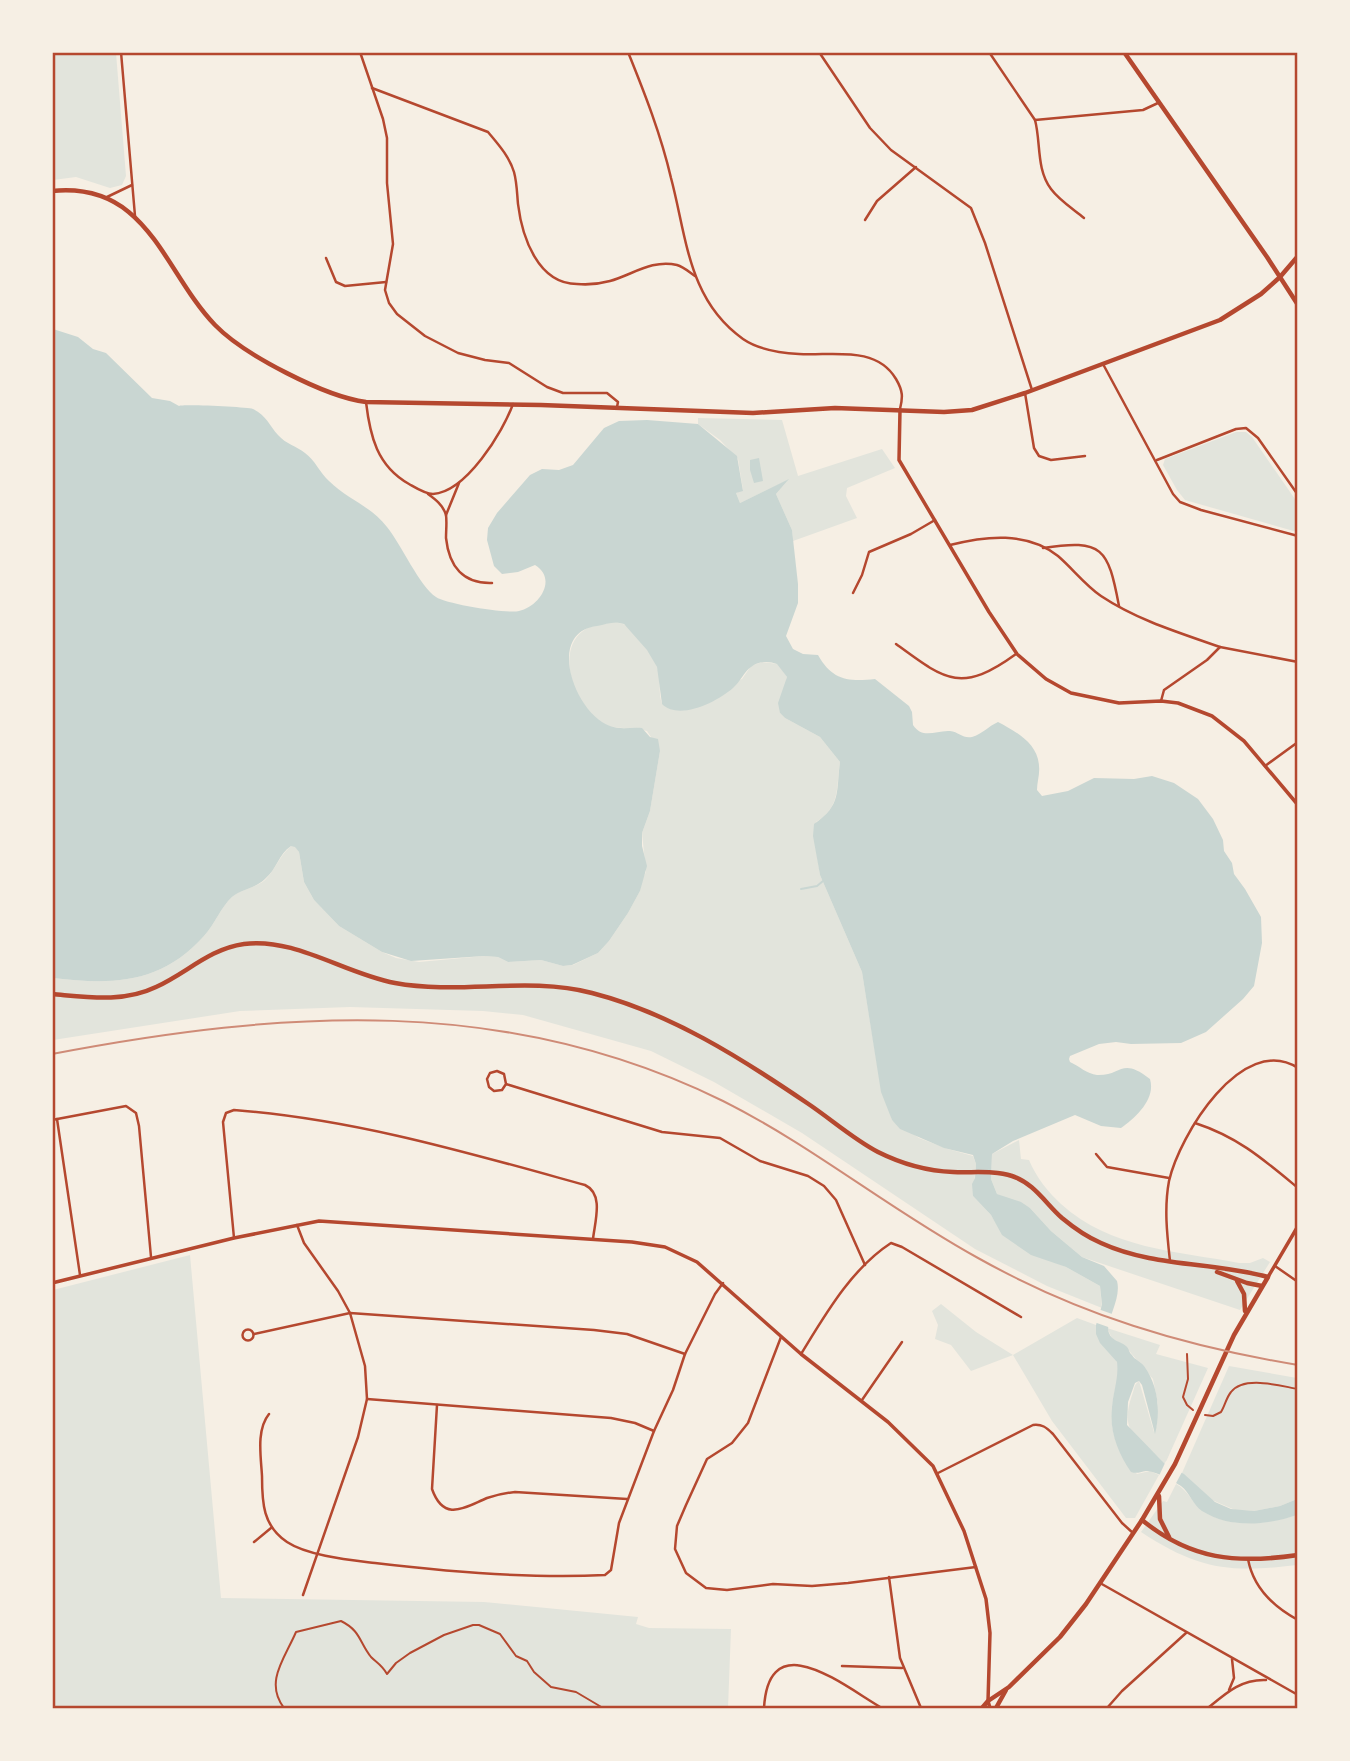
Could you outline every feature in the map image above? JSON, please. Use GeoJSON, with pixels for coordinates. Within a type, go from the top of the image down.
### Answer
{"type":"FeatureCollection","features":[{"type":"Feature","properties":{"kind":"main road"},"geometry":{"type":"LineString","coordinates":[[1124,52],[1297,305]]}},
{"type":"Feature","properties":{"kind":"main road"},"geometry":{"type":"LineString","coordinates":[[52,191],[92,193],[135,217],[155,238],[203,311],[228,337],[320,390],[342,398],[366,402],[617,407],[753,414],[835,408],[972,410],[1032,391],[1220,320],[1254,300],[1280,277],[1297,256]]}},
{"type":"Feature","properties":{"kind":"main road"},"geometry":{"type":"LineString","coordinates":[[52,994],[104,998],[127,996],[158,986],[198,960],[218,951],[244,944],[267,943],[289,947],[347,970],[404,985],[435,988],[530,985],[595,994],[640,1009],[705,1040],[769,1077],[868,1147],[893,1159],[935,1170],[1012,1176],[1024,1182],[1062,1218],[1091,1238],[1127,1253],[1268,1277],[1223,1355],[1175,1464],[1142,1520],[1100,1583],[1054,1644],[982,1709]]}},
{"type":"Feature","properties":{"kind":"main road"},"geometry":{"type":"LineString","coordinates":[[1210,1269],[1262,1286]]}},
{"type":"Feature","properties":{"kind":"main road"},"geometry":{"type":"LineString","coordinates":[[1233,1278],[1244,1294],[1245,1315]]}},
{"type":"Feature","properties":{"kind":"main road"},"geometry":{"type":"LineString","coordinates":[[1159,1493],[1160,1519],[1171,1541]]}},
{"type":"Feature","properties":{"kind":"main road"},"geometry":{"type":"LineString","coordinates":[[1142,1520],[1171,1541],[1212,1556],[1248,1559],[1297,1555]]}},
{"type":"Feature","properties":{"kind":"main road"},"geometry":{"type":"LineString","coordinates":[[996,1709],[1009,1687]]}},
{"type":"Feature","properties":{"kind":"street"},"geometry":{"type":"LineString","coordinates":[[121,52],[135,217]]}},
{"type":"Feature","properties":{"kind":"street"},"geometry":{"type":"LineString","coordinates":[[360,52],[387,138],[387,183],[393,244],[385,290],[389,303],[397,314],[425,336],[458,353],[509,363],[547,387],[563,393],[607,393],[618,401],[617,407]]}},
{"type":"Feature","properties":{"kind":"street"},"geometry":{"type":"LineString","coordinates":[[628,52],[662,146],[695,276],[710,307],[744,339],[760,348],[801,355],[862,355],[892,372],[903,396],[898,434],[899,460],[1017,654],[1046,679],[1071,693],[1119,702],[1161,701],[1193,708],[1212,716],[1244,741],[1297,806]]}},
{"type":"Feature","properties":{"kind":"street"},"geometry":{"type":"LineString","coordinates":[[819,52],[870,128],[891,150],[965,201],[974,212],[1032,391]]}},
{"type":"Feature","properties":{"kind":"street"},"geometry":{"type":"LineString","coordinates":[[989,52],[1035,120],[1046,182],[1058,197],[1084,218]]}},
{"type":"Feature","properties":{"kind":"street"},"geometry":{"type":"LineString","coordinates":[[372,88],[488,132],[501,146],[514,172],[521,220],[530,248],[551,275],[571,284],[586,285],[609,281],[642,267],[674,265],[695,276]]}},
{"type":"Feature","properties":{"kind":"street"},"geometry":{"type":"LineString","coordinates":[[1035,120],[1143,110],[1159,102]]}},
{"type":"Feature","properties":{"kind":"street"},"geometry":{"type":"LineString","coordinates":[[865,220],[877,201],[916,167]]}},
{"type":"Feature","properties":{"kind":"street"},"geometry":{"type":"LineString","coordinates":[[105,198],[132,186]]}},
{"type":"Feature","properties":{"kind":"street"},"geometry":{"type":"LineString","coordinates":[[326,258],[337,282],[345,286],[386,282]]}},
{"type":"Feature","properties":{"kind":"street"},"geometry":{"type":"LineString","coordinates":[[1103,364],[1173,494],[1180,502],[1297,536]]}},
{"type":"Feature","properties":{"kind":"street"},"geometry":{"type":"LineString","coordinates":[[1025,393],[1034,448],[1039,456],[1051,460],[1085,456]]}},
{"type":"Feature","properties":{"kind":"street"},"geometry":{"type":"LineString","coordinates":[[366,402],[371,436],[383,461],[402,481],[438,502],[446,516]]}},
{"type":"Feature","properties":{"kind":"street"},"geometry":{"type":"LineString","coordinates":[[492,583],[470,581],[457,569],[446,541],[446,516],[455,487],[474,467],[501,430],[513,404]]}},
{"type":"Feature","properties":{"kind":"street"},"geometry":{"type":"LineString","coordinates":[[1157,460],[1236,429],[1247,428],[1258,438],[1297,495]]}},
{"type":"Feature","properties":{"kind":"street"},"geometry":{"type":"LineString","coordinates":[[428,494],[443,491],[461,480]]}},
{"type":"Feature","properties":{"kind":"street"},"geometry":{"type":"LineString","coordinates":[[853,593],[869,552],[911,534],[935,520]]}},
{"type":"Feature","properties":{"kind":"street"},"geometry":{"type":"LineString","coordinates":[[950,545],[974,539],[1012,537],[1056,555],[1101,596],[1160,626],[1220,647],[1297,662]]}},
{"type":"Feature","properties":{"kind":"street"},"geometry":{"type":"LineString","coordinates":[[1043,548],[1077,544],[1101,551],[1110,565],[1119,606]]}},
{"type":"Feature","properties":{"kind":"street"},"geometry":{"type":"LineString","coordinates":[[896,644],[929,668],[949,678],[959,679],[984,675],[1017,654]]}},
{"type":"Feature","properties":{"kind":"street"},"geometry":{"type":"LineString","coordinates":[[1161,701],[1164,690],[1208,660],[1220,647]]}},
{"type":"Feature","properties":{"kind":"street"},"geometry":{"type":"LineString","coordinates":[[1265,766],[1297,742]]}},
{"type":"Feature","properties":{"kind":"street"},"geometry":{"type":"LineString","coordinates":[[1170,1261],[1166,1201],[1170,1178],[1181,1147],[1195,1123],[1216,1096],[1253,1064],[1273,1059],[1297,1068]]}},
{"type":"Feature","properties":{"kind":"street"},"geometry":{"type":"LineString","coordinates":[[497,1071],[504,1074],[506,1084],[502,1090],[494,1091],[486,1079],[490,1073],[497,1071]]}},
{"type":"Feature","properties":{"kind":"street"},"geometry":{"type":"LineString","coordinates":[[506,1084],[662,1132],[720,1138],[760,1161],[808,1176],[824,1186],[836,1200],[864,1265]]}},
{"type":"Feature","properties":{"kind":"street"},"geometry":{"type":"LineString","coordinates":[[80,1275],[55,1120],[126,1106],[136,1113],[151,1257]]}},
{"type":"Feature","properties":{"kind":"street"},"geometry":{"type":"LineString","coordinates":[[234,1238],[223,1122],[225,1115],[234,1110],[338,1123],[400,1135],[587,1186],[596,1199],[593,1239]]}},
{"type":"Feature","properties":{"kind":"street"},"geometry":{"type":"LineString","coordinates":[[1195,1123],[1223,1133],[1245,1145],[1297,1188]]}},
{"type":"Feature","properties":{"kind":"street"},"geometry":{"type":"LineString","coordinates":[[1096,1154],[1107,1167],[1170,1178]]}},
{"type":"Feature","properties":{"kind":"street"},"geometry":{"type":"LineString","coordinates":[[52,1283],[234,1238],[297,1225],[344,1221],[645,1243],[670,1248],[697,1262],[723,1283],[801,1354],[907,1438],[938,1473],[977,1567],[989,1616],[990,1709]]}},
{"type":"Feature","properties":{"kind":"street"},"geometry":{"type":"LineString","coordinates":[[297,1225],[304,1243],[350,1312],[365,1367],[367,1399],[358,1437],[303,1595]]}},
{"type":"Feature","properties":{"kind":"street"},"geometry":{"type":"LineString","coordinates":[[1268,1277],[1297,1226]]}},
{"type":"Feature","properties":{"kind":"street"},"geometry":{"type":"LineString","coordinates":[[801,1354],[831,1305],[864,1265],[889,1244],[896,1244],[1021,1317]]}},
{"type":"Feature","properties":{"kind":"street"},"geometry":{"type":"LineString","coordinates":[[1275,1266],[1297,1282]]}},
{"type":"Feature","properties":{"kind":"street"},"geometry":{"type":"LineString","coordinates":[[269,1414],[262,1429],[262,1503],[271,1528],[289,1544],[338,1558],[425,1568],[605,1575],[611,1570],[616,1534],[627,1499],[673,1390],[685,1354],[723,1283]]}},
{"type":"Feature","properties":{"kind":"street"},"geometry":{"type":"LineString","coordinates":[[254,1334],[350,1312],[594,1329],[627,1334],[685,1354]]}},
{"type":"Feature","properties":{"kind":"street"},"geometry":{"type":"LineString","coordinates":[[781,1337],[742,1434],[707,1459],[677,1526],[675,1549],[686,1573],[706,1588],[716,1589],[773,1584],[822,1585],[977,1567]]}},
{"type":"Feature","properties":{"kind":"street"},"geometry":{"type":"LineString","coordinates":[[862,1400],[902,1342]]}},
{"type":"Feature","properties":{"kind":"street"},"geometry":{"type":"LineString","coordinates":[[367,1399],[611,1418],[635,1423],[654,1431]]}},
{"type":"Feature","properties":{"kind":"street"},"geometry":{"type":"LineString","coordinates":[[437,1405],[432,1489],[438,1501],[447,1509],[463,1510],[484,1499],[515,1492],[627,1499]]}},
{"type":"Feature","properties":{"kind":"street"},"geometry":{"type":"LineString","coordinates":[[938,1473],[1039,1424],[1053,1434],[1122,1523],[1133,1533]]}},
{"type":"Feature","properties":{"kind":"street"},"geometry":{"type":"LineString","coordinates":[[254,1542],[271,1528]]}},
{"type":"Feature","properties":{"kind":"street"},"geometry":{"type":"LineString","coordinates":[[1248,1559],[1252,1575],[1264,1593],[1280,1609],[1297,1620]]}},
{"type":"Feature","properties":{"kind":"street"},"geometry":{"type":"LineString","coordinates":[[889,1577],[903,1668],[921,1709]]}},
{"type":"Feature","properties":{"kind":"street"},"geometry":{"type":"LineString","coordinates":[[1100,1583],[1297,1695]]}},
{"type":"Feature","properties":{"kind":"street"},"geometry":{"type":"LineString","coordinates":[[1107,1709],[1122,1691],[1186,1633]]}},
{"type":"Feature","properties":{"kind":"street"},"geometry":{"type":"LineString","coordinates":[[1228,1691],[1234,1678],[1232,1659]]}},
{"type":"Feature","properties":{"kind":"street"},"geometry":{"type":"LineString","coordinates":[[764,1709],[771,1678],[781,1668],[796,1664],[820,1671],[882,1709]]}},
{"type":"Feature","properties":{"kind":"street"},"geometry":{"type":"LineString","coordinates":[[842,1666],[903,1668]]}},
{"type":"Feature","properties":{"kind":"street"},"geometry":{"type":"LineString","coordinates":[[1208,1709],[1228,1691],[1251,1681],[1271,1681]]}},
{"type":"Feature","properties":{"kind":"path"},"geometry":{"type":"LineString","coordinates":[[1187,1354],[1188,1379],[1183,1397],[1192,1409]]}},
{"type":"Feature","properties":{"kind":"path"},"geometry":{"type":"LineString","coordinates":[[1205,1414],[1219,1414],[1231,1391],[1238,1385],[1264,1384],[1297,1389]]}},
{"type":"Feature","properties":{"kind":"path"},"geometry":{"type":"LineString","coordinates":[[285,1709],[278,1701],[275,1676],[296,1632],[341,1621],[352,1627],[387,1674],[410,1653],[443,1636],[479,1625],[500,1634],[516,1656],[527,1661],[534,1672],[551,1687],[576,1692],[603,1709]]}},
{"type":"Feature","properties":{"kind":"shaded area"},"geometry":{"type":"Polygon","coordinates":[[[52,53],[116,53],[126,176],[122,185],[110,188],[76,177],[53,180],[52,53]]]}},
{"type":"Feature","properties":{"kind":"shaded area"},"geometry":{"type":"Polygon","coordinates":[[[53,329],[78,337],[93,349],[106,353],[152,398],[170,401],[179,406],[240,407],[257,411],[281,438],[309,456],[336,487],[381,520],[430,592],[442,600],[490,610],[519,611],[533,604],[543,592],[545,578],[535,565],[518,572],[502,574],[494,566],[487,540],[488,528],[497,513],[530,475],[542,469],[559,470],[573,465],[604,428],[619,421],[698,424],[737,456],[743,491],[736,493],[740,503],[789,479],[776,494],[792,530],[798,584],[798,603],[786,636],[793,649],[803,654],[818,655],[829,670],[842,678],[875,679],[909,706],[913,725],[921,732],[950,731],[972,737],[998,722],[1011,729],[1035,751],[1039,769],[1037,790],[1042,796],[1068,791],[1094,778],[1134,779],[1152,776],[1174,783],[1198,799],[1213,819],[1234,874],[1261,917],[1262,943],[1254,986],[1206,1032],[1181,1043],[1116,1042],[1099,1044],[1070,1056],[1070,1062],[1097,1075],[1127,1068],[1140,1072],[1150,1079],[1150,1094],[1147,1100],[1138,1113],[1121,1128],[1101,1126],[1075,1115],[1013,1141],[992,1154],[991,1179],[997,1194],[1030,1208],[1051,1231],[1082,1257],[1104,1266],[1117,1281],[1117,1295],[1109,1333],[1126,1346],[1149,1373],[1158,1407],[1155,1434],[1142,1385],[1139,1381],[1135,1383],[1128,1402],[1127,1425],[1165,1464],[1184,1474],[1215,1502],[1231,1509],[1254,1511],[1280,1506],[1297,1499],[1297,1515],[1262,1523],[1225,1521],[1202,1511],[1181,1486],[1169,1479],[1150,1471],[1131,1472],[1118,1449],[1113,1433],[1112,1407],[1117,1362],[1100,1343],[1096,1334],[1102,1305],[1100,1286],[1066,1267],[1031,1255],[1002,1235],[991,1215],[973,1196],[972,1184],[976,1164],[973,1155],[944,1148],[900,1129],[892,1120],[881,1092],[862,972],[820,875],[813,836],[814,824],[829,810],[836,797],[840,762],[820,737],[780,713],[778,703],[787,677],[777,664],[764,662],[754,665],[733,688],[718,699],[698,708],[678,711],[662,704],[657,667],[647,650],[624,624],[597,626],[581,632],[572,642],[569,657],[571,674],[586,706],[597,719],[610,726],[642,728],[650,737],[658,739],[660,751],[650,811],[642,833],[647,866],[640,891],[628,913],[598,953],[572,965],[563,966],[541,960],[508,962],[498,957],[484,956],[411,961],[382,952],[339,926],[314,900],[304,882],[299,852],[291,846],[269,875],[232,897],[204,936],[171,964],[135,978],[96,981],[53,978],[53,329]]]}},
{"type":"Feature","properties":{"kind":"shaded area"},"geometry":{"type":"Polygon","coordinates":[[[698,418],[782,420],[798,476],[882,449],[895,468],[847,488],[846,496],[857,518],[793,541],[792,530],[776,494],[788,480],[740,503],[736,493],[743,490],[738,459],[720,440],[698,424],[698,418]]]}},
{"type":"Feature","properties":{"kind":"shaded area"},"geometry":{"type":"Polygon","coordinates":[[[1236,432],[1246,432],[1252,437],[1297,502],[1297,532],[1185,500],[1177,490],[1163,465],[1165,459],[1236,432]]]}},
{"type":"Feature","properties":{"kind":"shaded area"},"geometry":{"type":"Polygon","coordinates":[[[759,458],[763,481],[754,483],[750,460],[759,458]]]}},
{"type":"Feature","properties":{"kind":"shaded area"},"geometry":{"type":"Polygon","coordinates":[[[608,623],[625,625],[636,633],[645,645],[658,670],[662,704],[742,679],[751,666],[762,662],[778,664],[787,677],[780,713],[820,737],[840,762],[834,803],[816,822],[816,849],[820,875],[862,972],[877,1064],[892,1120],[919,1138],[973,1156],[976,1164],[973,1196],[991,1215],[1000,1230],[1026,1251],[1066,1267],[1100,1286],[1102,1308],[1047,1286],[975,1249],[802,1133],[714,1082],[651,1051],[523,1015],[483,1011],[350,1007],[240,1011],[53,1040],[53,978],[96,981],[135,978],[171,964],[204,936],[232,897],[265,880],[291,846],[295,846],[299,852],[304,882],[314,900],[339,926],[396,958],[419,962],[484,956],[498,957],[508,962],[541,960],[563,966],[573,965],[598,953],[628,913],[640,891],[646,872],[642,833],[650,811],[660,751],[647,731],[599,722],[582,704],[576,691],[569,664],[570,651],[575,640],[586,629],[608,623]]]}},
{"type":"Feature","properties":{"kind":"shaded area"},"geometry":{"type":"Polygon","coordinates":[[[1019,1140],[1021,1159],[1029,1160],[1039,1178],[1061,1204],[1101,1231],[1168,1251],[1239,1263],[1250,1263],[1263,1258],[1270,1262],[1240,1310],[1082,1257],[1051,1231],[1030,1208],[997,1194],[991,1179],[992,1154],[1019,1140]]]}},
{"type":"Feature","properties":{"kind":"shaded area"},"geometry":{"type":"Polygon","coordinates":[[[190,1255],[221,1598],[484,1602],[638,1617],[636,1624],[649,1628],[731,1629],[728,1708],[53,1708],[53,1290],[190,1255]]]}},
{"type":"Feature","properties":{"kind":"shaded area"},"geometry":{"type":"Polygon","coordinates":[[[941,1304],[976,1332],[1013,1355],[971,1371],[951,1345],[935,1339],[938,1325],[932,1311],[941,1304]]]}},
{"type":"Feature","properties":{"kind":"shaded area"},"geometry":{"type":"Polygon","coordinates":[[[1077,1318],[1096,1325],[1101,1343],[1115,1358],[1118,1366],[1112,1427],[1118,1447],[1137,1474],[1150,1471],[1159,1475],[1135,1518],[1126,1518],[1052,1421],[1013,1355],[1077,1318]]]}},
{"type":"Feature","properties":{"kind":"shaded area"},"geometry":{"type":"Polygon","coordinates":[[[1107,1328],[1160,1345],[1156,1354],[1208,1368],[1165,1464],[1134,1435],[1128,1420],[1128,1409],[1139,1381],[1154,1432],[1158,1404],[1153,1379],[1125,1346],[1112,1338],[1107,1328]]]}},
{"type":"Feature","properties":{"kind":"shaded area"},"geometry":{"type":"Polygon","coordinates":[[[1229,1366],[1297,1378],[1297,1499],[1280,1506],[1254,1511],[1235,1510],[1212,1500],[1182,1473],[1229,1366]]]}},
{"type":"Feature","properties":{"kind":"shaded area"},"geometry":{"type":"Polygon","coordinates":[[[1176,1484],[1203,1511],[1213,1517],[1249,1523],[1274,1521],[1297,1515],[1297,1565],[1253,1569],[1216,1566],[1180,1554],[1141,1532],[1163,1501],[1167,1502],[1176,1484]]]}},
{"type":"Feature","properties":{"kind":"pier"},"geometry":{"type":"Polygon","coordinates":[[[1098,1309],[1115,1315],[1111,1328],[1094,1322],[1098,1309]]]}},
{"type":"Feature","properties":{"kind":"pier"},"geometry":{"type":"Polygon","coordinates":[[[1166,1461],[1183,1470],[1174,1487],[1158,1478],[1166,1461]]]}},
{"type":"Feature","properties":{"kind":"waterway"},"geometry":{"type":"LineString","coordinates":[[801,889],[817,886],[823,881]]}},
{"type":"Feature","properties":{"kind":"railway"},"geometry":{"type":"LineString","coordinates":[[52,1054],[138,1039],[309,1021],[393,1021],[476,1028],[559,1042],[641,1066],[723,1101],[788,1138],[945,1239],[1055,1296],[1133,1326],[1173,1338],[1298,1365]]}}]}
